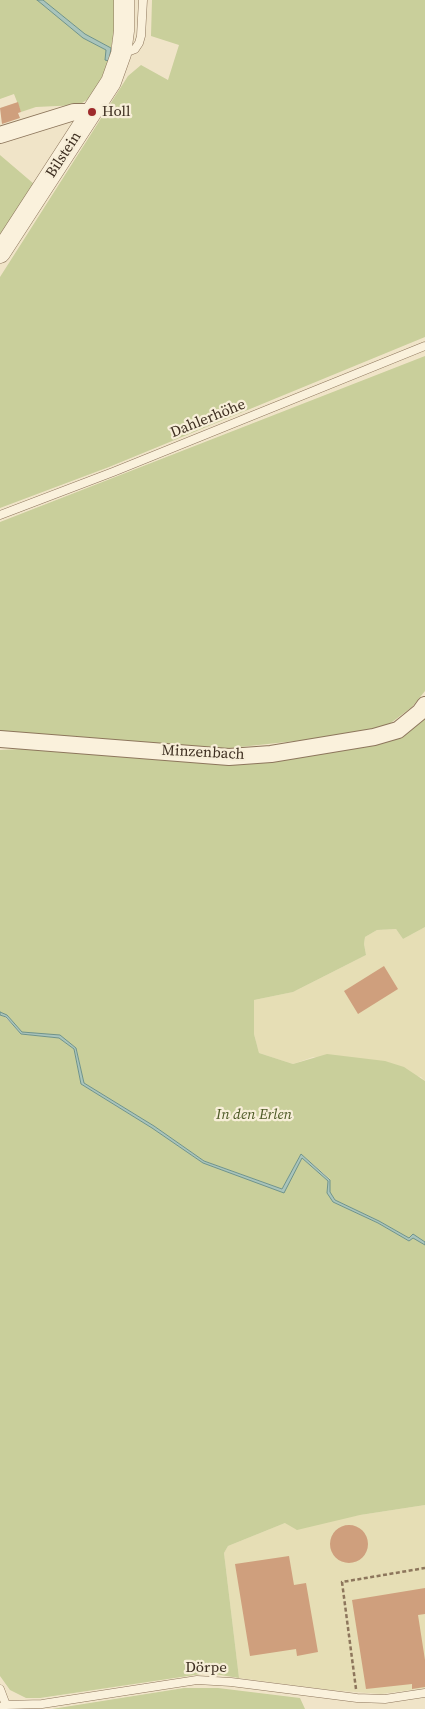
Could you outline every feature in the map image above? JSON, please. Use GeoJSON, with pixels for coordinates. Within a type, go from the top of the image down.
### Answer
{"type":"FeatureCollection","features":[{"type":"Feature","properties":{"kind":"street","name":"Bilstein"},"geometry":{"type":"LineString","coordinates":[[0,253],[111,82],[121,54],[124,31],[124,0]]}},
{"type":"Feature","properties":{"kind":"street"},"geometry":{"type":"LineString","coordinates":[[0,135],[74,112],[92,112]]}},
{"type":"Feature","properties":{"kind":"street","name":"Minzenbach"},"geometry":{"type":"LineString","coordinates":[[0,739],[229,757],[271,754],[374,737],[398,730],[420,712],[425,705]]}},
{"type":"Feature","properties":{"kind":"lane"},"geometry":{"type":"LineString","coordinates":[[121,54],[135,49],[142,36],[143,0]]}},
{"type":"Feature","properties":{"kind":"lane","name":"Dahlerhöhe"},"geometry":{"type":"LineString","coordinates":[[0,515],[425,346]]}},
{"type":"Feature","properties":{"kind":"lane","name":"Dörpe"},"geometry":{"type":"LineString","coordinates":[[0,1689],[3,1706],[42,1704],[197,1680],[231,1682],[357,1698],[385,1699],[425,1693]]}},
{"type":"Feature","properties":{"kind":"path"},"geometry":{"type":"LineString","coordinates":[[357,1698],[342,1582],[425,1568]]}},
{"type":"Feature","properties":{"kind":"shaded area"},"geometry":{"type":"Polygon","coordinates":[[[425,927],[425,1081],[421,1077],[313,1057],[293,1064],[259,1053],[254,1034],[254,1000],[293,992],[366,955],[365,937],[377,930],[396,929],[403,939],[425,927]]]}},
{"type":"Feature","properties":{"kind":"shaded area"},"geometry":{"type":"Polygon","coordinates":[[[425,1505],[425,1688],[381,1694],[330,1690],[239,1678],[224,1553],[228,1546],[285,1523],[360,1515],[425,1505]]]}},
{"type":"Feature","properties":{"kind":"green space"},"geometry":{"type":"Polygon","coordinates":[[[0,0],[37,0],[83,38],[106,50],[109,61],[94,95],[79,105],[36,107],[21,112],[14,94],[0,99],[0,0]]]}},
{"type":"Feature","properties":{"kind":"green space"},"geometry":{"type":"Polygon","coordinates":[[[43,0],[114,0],[115,29],[111,48],[85,34],[43,0]]]}},
{"type":"Feature","properties":{"kind":"green space"},"geometry":{"type":"Polygon","coordinates":[[[152,0],[425,0],[425,337],[109,467],[0,508],[0,277],[128,76],[141,65],[168,80],[179,45],[151,36],[152,0]]]}},
{"type":"Feature","properties":{"kind":"green space"},"geometry":{"type":"Polygon","coordinates":[[[0,155],[34,184],[0,235],[0,155]]]}},
{"type":"Feature","properties":{"kind":"green space"},"geometry":{"type":"Polygon","coordinates":[[[425,356],[425,691],[412,707],[388,725],[351,735],[212,750],[0,734],[0,522],[425,356]]]}},
{"type":"Feature","properties":{"kind":"green space","name":"In den Erlen"},"geometry":{"type":"Polygon","coordinates":[[[425,715],[425,927],[403,939],[396,929],[377,930],[365,937],[366,955],[293,992],[254,1000],[254,1034],[259,1053],[293,1064],[327,1054],[385,1061],[404,1067],[425,1081],[425,1242],[413,1234],[409,1238],[335,1200],[330,1192],[330,1179],[301,1154],[282,1189],[204,1161],[154,1126],[84,1083],[76,1048],[60,1036],[22,1032],[7,1015],[0,1012],[0,750],[43,748],[277,759],[425,715]]]}},
{"type":"Feature","properties":{"kind":"green space"},"geometry":{"type":"Polygon","coordinates":[[[0,1015],[5,1017],[21,1034],[59,1038],[74,1049],[81,1084],[152,1128],[203,1163],[283,1192],[302,1158],[328,1181],[327,1193],[333,1202],[378,1223],[409,1241],[413,1237],[425,1245],[425,1505],[360,1515],[297,1530],[285,1523],[228,1546],[224,1553],[239,1678],[208,1673],[40,1698],[26,1698],[10,1690],[0,1676],[0,1015]]]}},
{"type":"Feature","properties":{"kind":"green space"},"geometry":{"type":"Polygon","coordinates":[[[184,1688],[218,1688],[300,1698],[305,1709],[52,1709],[184,1688]]]}},
{"type":"Feature","properties":{"kind":"water"},"geometry":{"type":"Polygon","coordinates":[[[37,0],[43,0],[85,34],[111,48],[109,61],[105,60],[106,50],[83,38],[37,0]]]}},
{"type":"Feature","properties":{"kind":"water"},"geometry":{"type":"Polygon","coordinates":[[[0,1012],[7,1015],[22,1032],[60,1035],[76,1048],[84,1083],[154,1126],[204,1161],[282,1189],[301,1154],[330,1180],[330,1192],[335,1200],[409,1238],[413,1234],[425,1242],[425,1245],[413,1238],[409,1241],[378,1223],[333,1202],[327,1193],[328,1181],[302,1158],[284,1193],[203,1163],[152,1128],[81,1084],[74,1049],[59,1038],[21,1034],[6,1017],[0,1015],[0,1012]]]}},
{"type":"Feature","properties":{"kind":"building"},"geometry":{"type":"Polygon","coordinates":[[[18,102],[21,112],[18,113],[20,118],[2,124],[0,108],[18,102]]]}},
{"type":"Feature","properties":{"kind":"building"},"geometry":{"type":"Polygon","coordinates":[[[384,966],[398,989],[358,1014],[344,991],[384,966]]]}},
{"type":"Feature","properties":{"kind":"building"},"geometry":{"type":"Polygon","coordinates":[[[349,1525],[362,1531],[368,1544],[362,1557],[349,1563],[336,1557],[330,1544],[336,1531],[349,1525]]]}},
{"type":"Feature","properties":{"kind":"building"},"geometry":{"type":"Polygon","coordinates":[[[289,1556],[294,1585],[306,1583],[318,1652],[297,1656],[296,1649],[250,1656],[235,1564],[289,1556]]]}},
{"type":"Feature","properties":{"kind":"building"},"geometry":{"type":"Polygon","coordinates":[[[425,1588],[425,1614],[418,1615],[425,1660],[425,1687],[412,1689],[412,1684],[366,1689],[352,1600],[425,1588]]]}},
{"type":"Feature","properties":{"kind":"place","name":"Holl"},"geometry":{"type":"Point","coordinates":[92,112]}}]}
